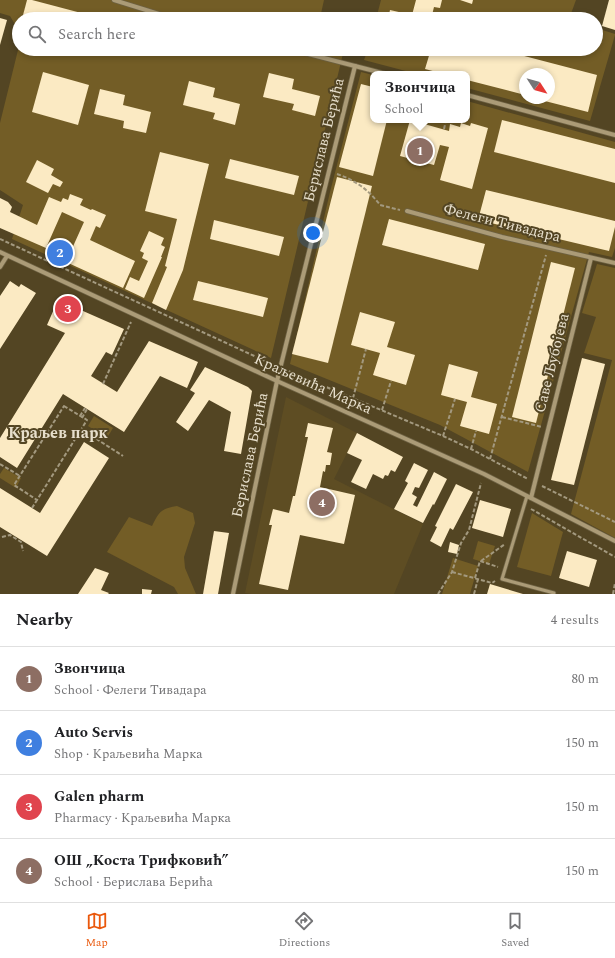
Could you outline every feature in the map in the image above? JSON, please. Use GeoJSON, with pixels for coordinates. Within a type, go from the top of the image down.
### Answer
{"type":"FeatureCollection","features":[{"type":"Feature","properties":{"kind":"street"},"geometry":{"type":"LineString","coordinates":[[114,0],[153,12]]}},
{"type":"Feature","properties":{"kind":"street"},"geometry":{"type":"LineString","coordinates":[[316,56],[374,71]]}},
{"type":"Feature","properties":{"kind":"street","name":"Берислава Берића"},"geometry":{"type":"LineString","coordinates":[[233,594],[278,381],[354,66]]}},
{"type":"Feature","properties":{"kind":"street"},"geometry":{"type":"LineString","coordinates":[[470,96],[615,135]]}},
{"type":"Feature","properties":{"kind":"street","name":"Фелеги Тивадара"},"geometry":{"type":"LineString","coordinates":[[407,211],[591,258]]}},
{"type":"Feature","properties":{"kind":"street","name":"Краљевића Марка"},"geometry":{"type":"LineString","coordinates":[[0,252],[278,381],[484,474],[615,541]]}},
{"type":"Feature","properties":{"kind":"street"},"geometry":{"type":"LineString","coordinates":[[0,267],[8,256]]}},
{"type":"Feature","properties":{"kind":"street"},"geometry":{"type":"LineString","coordinates":[[591,258],[615,263]]}},
{"type":"Feature","properties":{"kind":"street","name":"Саве Љубојева"},"geometry":{"type":"LineString","coordinates":[[529,497],[535,483],[591,258]]}},
{"type":"Feature","properties":{"kind":"lane"},"geometry":{"type":"LineString","coordinates":[[529,497],[514,538],[502,579],[554,593]]}},
{"type":"Feature","properties":{"kind":"path"},"geometry":{"type":"LineString","coordinates":[[444,129],[445,123]]}},
{"type":"Feature","properties":{"kind":"path"},"geometry":{"type":"LineString","coordinates":[[342,176],[364,188],[380,205],[407,211]]}},
{"type":"Feature","properties":{"kind":"path"},"geometry":{"type":"LineString","coordinates":[[0,239],[249,354],[443,436],[615,522]]}},
{"type":"Feature","properties":{"kind":"path"},"geometry":{"type":"LineString","coordinates":[[490,459],[548,248]]}},
{"type":"Feature","properties":{"kind":"path"},"geometry":{"type":"LineString","coordinates":[[104,384],[132,321]]}},
{"type":"Feature","properties":{"kind":"path"},"geometry":{"type":"LineString","coordinates":[[353,398],[366,349]]}},
{"type":"Feature","properties":{"kind":"path"},"geometry":{"type":"LineString","coordinates":[[382,410],[391,381]]}},
{"type":"Feature","properties":{"kind":"path"},"geometry":{"type":"LineString","coordinates":[[443,436],[455,399]]}},
{"type":"Feature","properties":{"kind":"path"},"geometry":{"type":"LineString","coordinates":[[32,508],[81,430],[86,420],[64,406],[14,485],[37,500]]}},
{"type":"Feature","properties":{"kind":"path"},"geometry":{"type":"LineString","coordinates":[[81,417],[86,409]]}},
{"type":"Feature","properties":{"kind":"path"},"geometry":{"type":"LineString","coordinates":[[502,417],[548,428]]}},
{"type":"Feature","properties":{"kind":"path"},"geometry":{"type":"LineString","coordinates":[[81,430],[123,456]]}},
{"type":"Feature","properties":{"kind":"path"},"geometry":{"type":"LineString","coordinates":[[471,449],[476,430]]}},
{"type":"Feature","properties":{"kind":"path"},"geometry":{"type":"LineString","coordinates":[[0,464],[20,476]]}},
{"type":"Feature","properties":{"kind":"path"},"geometry":{"type":"LineString","coordinates":[[438,594],[452,572],[461,543],[469,530],[481,482]]}},
{"type":"Feature","properties":{"kind":"path"},"geometry":{"type":"LineString","coordinates":[[2,537],[10,535],[14,537],[21,542],[23,551]]}},
{"type":"Feature","properties":{"kind":"path"},"geometry":{"type":"LineString","coordinates":[[474,594],[480,561],[514,538]]}},
{"type":"Feature","properties":{"kind":"path"},"geometry":{"type":"LineString","coordinates":[[480,561],[505,569]]}},
{"type":"Feature","properties":{"kind":"path"},"geometry":{"type":"LineString","coordinates":[[452,572],[492,583],[502,579]]}},
{"type":"Feature","properties":{"kind":"path"},"geometry":{"type":"LineString","coordinates":[[613,594],[615,583]]}},
{"type":"Feature","properties":{"kind":"shaded area"},"geometry":{"type":"Polygon","coordinates":[[[0,0],[324,0],[321,12],[12,12],[12,19],[10,16],[0,13],[0,0]]]}},
{"type":"Feature","properties":{"kind":"shaded area"},"geometry":{"type":"Polygon","coordinates":[[[381,0],[576,0],[572,12],[378,12],[381,0]]]}},
{"type":"Feature","properties":{"kind":"shaded area"},"geometry":{"type":"Polygon","coordinates":[[[603,30],[615,34],[590,121],[527,104],[555,104],[555,68],[519,68],[519,102],[470,89],[470,71],[406,71],[364,60],[365,56],[603,56],[603,30]]]}},
{"type":"Feature","properties":{"kind":"shaded area"},"geometry":{"type":"Polygon","coordinates":[[[17,56],[342,56],[271,358],[12,239],[23,205],[0,190],[0,123],[17,56]]]}},
{"type":"Feature","properties":{"kind":"shaded area"},"geometry":{"type":"Polygon","coordinates":[[[361,72],[370,74],[370,123],[470,123],[470,102],[615,142],[615,248],[612,257],[589,252],[528,472],[440,425],[290,364],[330,192],[361,72]]]}},
{"type":"Feature","properties":{"kind":"shaded area"},"geometry":{"type":"Polygon","coordinates":[[[597,264],[615,268],[615,538],[571,514],[612,360],[584,353],[596,317],[582,313],[597,264]]]}},
{"type":"Feature","properties":{"kind":"shaded area"},"geometry":{"type":"Polygon","coordinates":[[[286,397],[357,433],[334,479],[423,524],[394,594],[245,593],[286,397]]]}},
{"type":"Feature","properties":{"kind":"shaded area"},"geometry":{"type":"Polygon","coordinates":[[[94,416],[113,428],[107,438],[88,426],[94,416]]]}},
{"type":"Feature","properties":{"kind":"shaded area"},"geometry":{"type":"Polygon","coordinates":[[[4,468],[21,478],[16,488],[0,478],[0,474],[4,468]]]}},
{"type":"Feature","properties":{"kind":"shaded area"},"geometry":{"type":"Polygon","coordinates":[[[177,506],[193,513],[195,523],[184,557],[185,568],[196,594],[178,594],[174,587],[107,552],[129,517],[152,526],[156,517],[163,510],[177,506]]]}},
{"type":"Feature","properties":{"kind":"shaded area"},"geometry":{"type":"Polygon","coordinates":[[[532,513],[563,532],[551,576],[517,567],[532,513]]]}},
{"type":"Feature","properties":{"kind":"shaded area"},"geometry":{"type":"Polygon","coordinates":[[[478,541],[495,546],[489,564],[473,559],[478,541]]]}},
{"type":"Feature","properties":{"kind":"shaded area"},"geometry":{"type":"Polygon","coordinates":[[[453,558],[478,566],[470,594],[442,594],[453,558]]]}},
{"type":"Feature","properties":{"kind":"building"},"geometry":{"type":"Polygon","coordinates":[[[27,0],[32,0],[77,12],[24,12],[27,0]]]}},
{"type":"Feature","properties":{"kind":"building"},"geometry":{"type":"Polygon","coordinates":[[[416,0],[442,0],[440,8],[434,7],[433,12],[413,12],[416,0]]]}},
{"type":"Feature","properties":{"kind":"building"},"geometry":{"type":"Polygon","coordinates":[[[460,0],[473,0],[472,4],[460,0]]]}},
{"type":"Feature","properties":{"kind":"building"},"geometry":{"type":"Polygon","coordinates":[[[609,0],[615,0],[615,30],[603,26],[609,0]]]}},
{"type":"Feature","properties":{"kind":"building"},"geometry":{"type":"Polygon","coordinates":[[[0,18],[7,20],[0,45],[0,18]]]}},
{"type":"Feature","properties":{"kind":"building"},"geometry":{"type":"Polygon","coordinates":[[[429,56],[525,56],[597,75],[588,112],[555,104],[555,68],[519,68],[519,93],[470,81],[470,71],[433,71],[425,69],[429,56]]]}},
{"type":"Feature","properties":{"kind":"building"},"geometry":{"type":"Polygon","coordinates":[[[43,72],[89,85],[78,125],[32,112],[43,72]]]}},
{"type":"Feature","properties":{"kind":"building"},"geometry":{"type":"Polygon","coordinates":[[[269,73],[294,79],[292,89],[320,96],[315,116],[292,110],[294,104],[263,97],[269,73]]]}},
{"type":"Feature","properties":{"kind":"building"},"geometry":{"type":"Polygon","coordinates":[[[189,81],[215,88],[213,97],[240,104],[235,125],[213,119],[215,113],[183,105],[189,81]]]}},
{"type":"Feature","properties":{"kind":"building"},"geometry":{"type":"Polygon","coordinates":[[[361,84],[370,86],[370,123],[386,123],[373,176],[339,167],[361,84]]]}},
{"type":"Feature","properties":{"kind":"building"},"geometry":{"type":"Polygon","coordinates":[[[100,89],[125,95],[123,105],[151,112],[146,133],[123,128],[124,121],[94,114],[100,89]]]}},
{"type":"Feature","properties":{"kind":"building"},"geometry":{"type":"Polygon","coordinates":[[[502,120],[615,149],[615,183],[494,152],[502,120]]]}},
{"type":"Feature","properties":{"kind":"building"},"geometry":{"type":"Polygon","coordinates":[[[409,123],[421,123],[449,131],[450,124],[460,127],[461,123],[470,126],[471,123],[488,128],[472,189],[440,180],[449,147],[440,145],[434,165],[400,156],[409,123]]]}},
{"type":"Feature","properties":{"kind":"building"},"geometry":{"type":"Polygon","coordinates":[[[160,152],[209,164],[183,270],[166,310],[152,303],[167,267],[165,266],[177,219],[145,211],[160,152]]]}},
{"type":"Feature","properties":{"kind":"building"},"geometry":{"type":"Polygon","coordinates":[[[230,159],[299,176],[294,195],[225,178],[230,159]]]}},
{"type":"Feature","properties":{"kind":"building"},"geometry":{"type":"Polygon","coordinates":[[[37,160],[54,169],[51,175],[63,182],[60,187],[53,184],[48,193],[26,182],[37,160]]]}},
{"type":"Feature","properties":{"kind":"building"},"geometry":{"type":"Polygon","coordinates":[[[337,177],[372,186],[328,363],[292,354],[337,177]]]}},
{"type":"Feature","properties":{"kind":"building"},"geometry":{"type":"Polygon","coordinates":[[[486,190],[615,221],[609,251],[478,220],[486,190]]]}},
{"type":"Feature","properties":{"kind":"building"},"geometry":{"type":"Polygon","coordinates":[[[70,194],[83,199],[80,205],[106,215],[100,228],[96,226],[90,240],[135,261],[123,288],[66,262],[84,222],[62,212],[46,248],[0,228],[0,198],[8,202],[12,207],[10,212],[37,225],[49,197],[61,202],[63,198],[68,200],[70,194]]]}},
{"type":"Feature","properties":{"kind":"building"},"geometry":{"type":"Polygon","coordinates":[[[389,219],[485,244],[478,270],[382,245],[389,219]]]}},
{"type":"Feature","properties":{"kind":"building"},"geometry":{"type":"Polygon","coordinates":[[[214,220],[284,237],[279,256],[210,239],[214,220]]]}},
{"type":"Feature","properties":{"kind":"building"},"geometry":{"type":"Polygon","coordinates":[[[149,231],[164,238],[161,245],[165,247],[144,298],[125,289],[130,277],[139,281],[148,261],[142,258],[144,253],[140,251],[149,231]]]}},
{"type":"Feature","properties":{"kind":"building"},"geometry":{"type":"Polygon","coordinates":[[[551,262],[575,268],[536,423],[512,417],[551,262]]]}},
{"type":"Feature","properties":{"kind":"building"},"geometry":{"type":"Polygon","coordinates":[[[10,281],[19,287],[21,284],[36,293],[0,349],[0,296],[10,281]]]}},
{"type":"Feature","properties":{"kind":"building"},"geometry":{"type":"Polygon","coordinates":[[[198,281],[268,298],[263,317],[193,300],[198,281]]]}},
{"type":"Feature","properties":{"kind":"building"},"geometry":{"type":"Polygon","coordinates":[[[58,300],[124,329],[112,355],[106,352],[91,376],[117,392],[149,341],[198,362],[187,388],[160,376],[124,432],[63,394],[17,468],[0,457],[0,438],[65,333],[47,325],[58,300]]]}},
{"type":"Feature","properties":{"kind":"building"},"geometry":{"type":"Polygon","coordinates":[[[360,312],[395,322],[387,347],[415,355],[406,385],[373,375],[380,353],[351,345],[360,312]]]}},
{"type":"Feature","properties":{"kind":"building"},"geometry":{"type":"Polygon","coordinates":[[[582,358],[605,364],[574,485],[551,480],[582,358]]]}},
{"type":"Feature","properties":{"kind":"building"},"geometry":{"type":"Polygon","coordinates":[[[449,364],[478,372],[471,397],[497,404],[489,434],[460,426],[467,402],[441,395],[449,364]]]}},
{"type":"Feature","properties":{"kind":"building"},"geometry":{"type":"Polygon","coordinates":[[[205,367],[248,387],[252,391],[241,454],[224,451],[231,412],[209,400],[188,431],[176,422],[195,393],[190,390],[205,367]]]}},
{"type":"Feature","properties":{"kind":"building"},"geometry":{"type":"Polygon","coordinates":[[[308,423],[333,428],[327,452],[332,453],[330,465],[326,465],[325,472],[323,471],[320,487],[355,495],[344,544],[300,535],[288,590],[259,584],[272,525],[269,525],[273,509],[289,513],[293,496],[295,496],[308,437],[305,437],[308,423]]]}},
{"type":"Feature","properties":{"kind":"building"},"geometry":{"type":"Polygon","coordinates":[[[357,433],[403,457],[395,472],[391,470],[388,476],[385,475],[383,479],[373,474],[366,489],[351,482],[362,460],[347,453],[357,433]]]}},
{"type":"Feature","properties":{"kind":"building"},"geometry":{"type":"Polygon","coordinates":[[[84,442],[109,458],[47,556],[0,527],[0,488],[40,513],[84,442]]]}},
{"type":"Feature","properties":{"kind":"building"},"geometry":{"type":"Polygon","coordinates":[[[414,463],[428,470],[419,488],[415,487],[412,494],[417,497],[413,505],[417,507],[434,472],[447,479],[423,523],[394,509],[408,483],[405,481],[414,463]]]}},
{"type":"Feature","properties":{"kind":"building"},"geometry":{"type":"Polygon","coordinates":[[[456,484],[473,492],[453,530],[450,528],[441,547],[430,541],[437,527],[435,526],[456,484]]]}},
{"type":"Feature","properties":{"kind":"building"},"geometry":{"type":"Polygon","coordinates":[[[480,500],[511,509],[503,537],[472,528],[480,500]]]}},
{"type":"Feature","properties":{"kind":"building"},"geometry":{"type":"Polygon","coordinates":[[[214,531],[229,533],[218,594],[203,594],[214,531]]]}},
{"type":"Feature","properties":{"kind":"building"},"geometry":{"type":"Polygon","coordinates":[[[450,542],[459,545],[457,554],[448,552],[450,542]]]}},
{"type":"Feature","properties":{"kind":"building"},"geometry":{"type":"Polygon","coordinates":[[[567,551],[597,560],[589,587],[559,578],[567,551]]]}},
{"type":"Feature","properties":{"kind":"building"},"geometry":{"type":"Polygon","coordinates":[[[95,568],[109,573],[101,590],[109,593],[78,594],[95,568]]]}},
{"type":"Feature","properties":{"kind":"building"},"geometry":{"type":"Polygon","coordinates":[[[490,584],[523,594],[487,594],[490,584]]]}},
{"type":"Feature","properties":{"kind":"building"},"geometry":{"type":"Polygon","coordinates":[[[142,589],[152,590],[151,594],[142,594],[142,589]]]}},
{"type":"Feature","properties":{"kind":"place","name":"Звончица"},"geometry":{"type":"Point","coordinates":[420,151]}},
{"type":"Feature","properties":{"kind":"place","name":"Auto Servis"},"geometry":{"type":"Point","coordinates":[60,253]}},
{"type":"Feature","properties":{"kind":"place","name":"Galen pharm"},"geometry":{"type":"Point","coordinates":[68,309]}},
{"type":"Feature","properties":{"kind":"place","name":"ОШ „Коста Трифковић”"},"geometry":{"type":"Point","coordinates":[322,503]}},
{"type":"Feature","properties":{"kind":"district","name":"Краљев парк"},"geometry":{"type":"Point","coordinates":[58,433]}}]}
